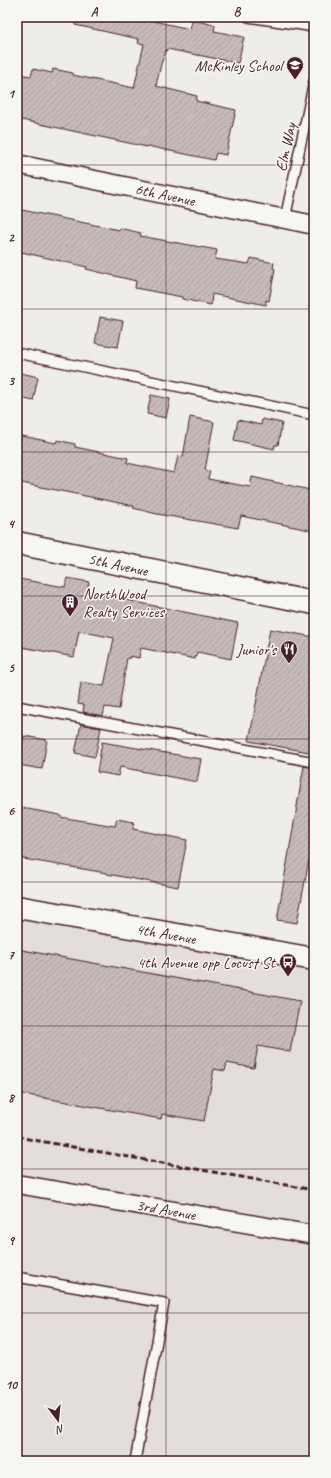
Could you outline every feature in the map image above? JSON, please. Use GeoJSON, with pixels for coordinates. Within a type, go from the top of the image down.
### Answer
{"type":"FeatureCollection","features":[{"type":"Feature","properties":{"kind":"main road","name":"5th Avenue"},"geometry":{"type":"LineString","coordinates":[[17,543],[314,603]]}},
{"type":"Feature","properties":{"kind":"main road","name":"4th Avenue"},"geometry":{"type":"LineString","coordinates":[[17,906],[314,959]]}},
{"type":"Feature","properties":{"kind":"street","name":"6th Avenue"},"geometry":{"type":"LineString","coordinates":[[17,164],[314,225]]}},
{"type":"Feature","properties":{"kind":"street","name":"3rd Avenue"},"geometry":{"type":"LineString","coordinates":[[17,1184],[314,1235]]}},
{"type":"Feature","properties":{"kind":"lane"},"geometry":{"type":"LineString","coordinates":[[248,17],[308,26],[314,30]]}},
{"type":"Feature","properties":{"kind":"lane","name":"Elm Way"},"geometry":{"type":"LineString","coordinates":[[285,219],[314,82]]}},
{"type":"Feature","properties":{"kind":"lane"},"geometry":{"type":"LineString","coordinates":[[17,353],[314,415]]}},
{"type":"Feature","properties":{"kind":"lane"},"geometry":{"type":"LineString","coordinates":[[17,706],[314,762]]}},
{"type":"Feature","properties":{"kind":"lane"},"geometry":{"type":"LineString","coordinates":[[17,1277],[164,1303],[135,1461]]}},
{"type":"Feature","properties":{"kind":"shaded area"},"geometry":{"type":"Polygon","coordinates":[[[17,907],[314,959],[314,1461],[17,1461],[17,907]]]}},
{"type":"Feature","properties":{"kind":"building"},"geometry":{"type":"Polygon","coordinates":[[[75,17],[135,17],[190,29],[192,20],[215,25],[214,31],[244,37],[238,63],[167,49],[161,64],[156,86],[197,96],[196,101],[236,110],[226,155],[216,153],[214,160],[17,119],[17,74],[31,76],[33,69],[52,73],[53,69],[73,73],[73,75],[134,88],[144,44],[138,43],[139,39],[75,25],[75,17]]]}},
{"type":"Feature","properties":{"kind":"building"},"geometry":{"type":"Polygon","coordinates":[[[17,209],[119,230],[119,228],[141,233],[140,236],[217,250],[215,259],[249,264],[251,258],[274,263],[273,268],[275,269],[269,301],[266,300],[266,305],[212,294],[211,305],[182,299],[182,297],[135,288],[136,281],[86,269],[87,267],[17,251],[17,209]]]}},
{"type":"Feature","properties":{"kind":"building"},"geometry":{"type":"Polygon","coordinates":[[[100,317],[123,321],[118,347],[95,343],[100,317]]]}},
{"type":"Feature","properties":{"kind":"building"},"geometry":{"type":"Polygon","coordinates":[[[17,372],[38,377],[33,401],[17,397],[17,372]]]}},
{"type":"Feature","properties":{"kind":"building"},"geometry":{"type":"Polygon","coordinates":[[[151,395],[170,399],[166,418],[147,414],[151,395]]]}},
{"type":"Feature","properties":{"kind":"building"},"geometry":{"type":"Polygon","coordinates":[[[190,417],[214,422],[205,470],[210,471],[208,479],[250,487],[252,477],[314,491],[314,531],[241,516],[238,528],[157,514],[133,508],[134,506],[17,482],[17,435],[56,443],[57,440],[75,444],[75,447],[128,458],[127,463],[174,473],[178,456],[183,457],[190,417]]]}},
{"type":"Feature","properties":{"kind":"building"},"geometry":{"type":"Polygon","coordinates":[[[262,419],[282,423],[278,445],[275,445],[274,449],[234,440],[238,420],[261,425],[262,419]]]}},
{"type":"Feature","properties":{"kind":"building"},"geometry":{"type":"Polygon","coordinates":[[[67,578],[89,582],[87,592],[238,623],[231,659],[197,652],[195,659],[141,648],[139,658],[130,656],[130,658],[127,658],[119,709],[105,707],[103,716],[83,712],[84,705],[78,704],[81,682],[104,686],[114,638],[79,631],[74,657],[17,646],[17,590],[19,579],[65,587],[67,578]]]}},
{"type":"Feature","properties":{"kind":"building","name":"Junior's"},"geometry":{"type":"Polygon","coordinates":[[[270,629],[314,637],[314,753],[249,741],[270,629]]]}},
{"type":"Feature","properties":{"kind":"building"},"geometry":{"type":"Polygon","coordinates":[[[81,724],[101,728],[95,757],[75,753],[81,724]]]}},
{"type":"Feature","properties":{"kind":"building"},"geometry":{"type":"Polygon","coordinates":[[[24,736],[47,740],[42,769],[18,765],[24,736]]]}},
{"type":"Feature","properties":{"kind":"building"},"geometry":{"type":"Polygon","coordinates":[[[102,742],[201,759],[197,782],[120,767],[118,776],[97,772],[102,742]]]}},
{"type":"Feature","properties":{"kind":"building"},"geometry":{"type":"Polygon","coordinates":[[[304,766],[314,768],[314,861],[309,860],[297,923],[277,920],[304,766]]]}},
{"type":"Feature","properties":{"kind":"building"},"geometry":{"type":"Polygon","coordinates":[[[17,807],[60,815],[60,817],[115,826],[117,819],[134,822],[133,829],[187,840],[178,887],[17,858],[17,807]]]}},
{"type":"Feature","properties":{"kind":"building"},"geometry":{"type":"Polygon","coordinates":[[[17,949],[300,1001],[290,1052],[258,1046],[254,1068],[227,1063],[225,1071],[214,1069],[204,1121],[162,1114],[161,1119],[17,1093],[17,949]]]}},
{"type":"Feature","properties":{"kind":"railway"},"geometry":{"type":"LineString","coordinates":[[17,1137],[314,1190]]}},
{"type":"Feature","properties":{"kind":"place","name":"McKinley School"},"geometry":{"type":"Point","coordinates":[295,80]}},
{"type":"Feature","properties":{"kind":"place","name":"NorthWood Realty Services"},"geometry":{"type":"Point","coordinates":[70,617]}},
{"type":"Feature","properties":{"kind":"place","name":"Junior's"},"geometry":{"type":"Point","coordinates":[289,664]}},
{"type":"Feature","properties":{"kind":"place","name":"4th Avenue opp Locust St"},"geometry":{"type":"Point","coordinates":[288,977]}}]}
